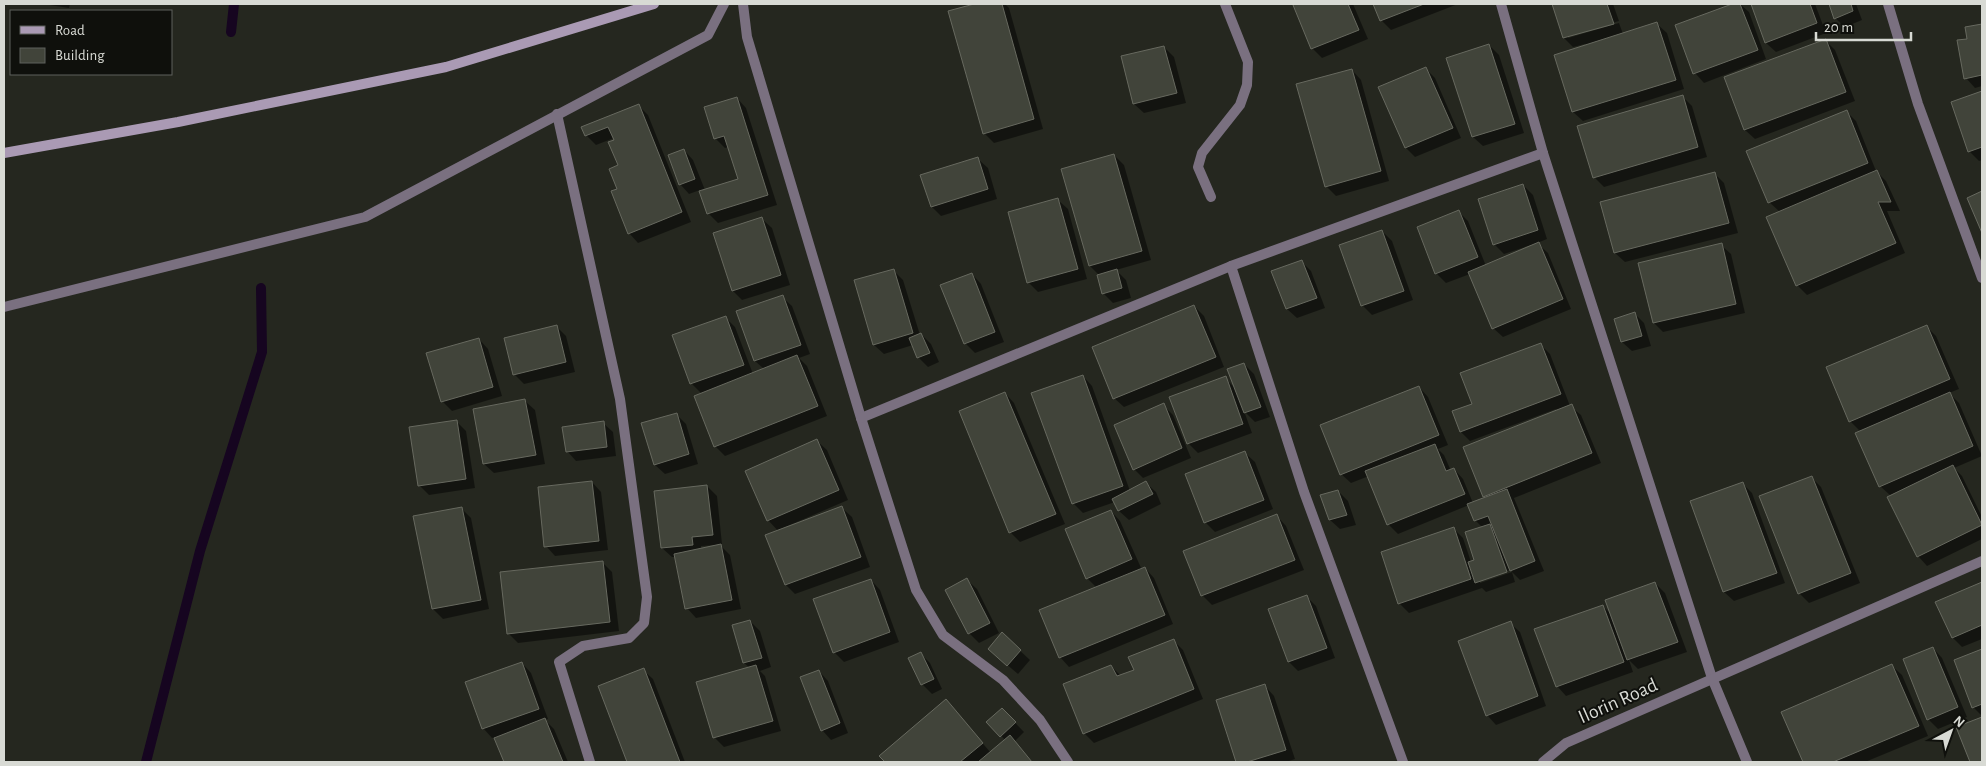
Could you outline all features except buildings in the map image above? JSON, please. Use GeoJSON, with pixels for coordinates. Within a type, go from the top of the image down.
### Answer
{"type":"FeatureCollection","features":[{"type":"Feature","properties":{"kind":"main road"},"geometry":{"type":"LineString","coordinates":[[4,153],[178,122],[446,67],[654,4]]}},
{"type":"Feature","properties":{"kind":"street"},"geometry":{"type":"LineString","coordinates":[[4,307],[365,217],[708,35],[724,4]]}},
{"type":"Feature","properties":{"kind":"street"},"geometry":{"type":"LineString","coordinates":[[743,4],[747,37],[861,418],[916,590],[943,635],[1003,680],[1040,720],[1068,762]]}},
{"type":"Feature","properties":{"kind":"street"},"geometry":{"type":"LineString","coordinates":[[1211,197],[1198,167],[1202,153],[1240,105],[1247,85],[1248,62],[1224,4]]}},
{"type":"Feature","properties":{"kind":"street"},"geometry":{"type":"LineString","coordinates":[[1501,4],[1543,153],[1712,678],[1747,762]]}},
{"type":"Feature","properties":{"kind":"street"},"geometry":{"type":"LineString","coordinates":[[1888,4],[1918,104],[1982,278]]}},
{"type":"Feature","properties":{"kind":"street"},"geometry":{"type":"LineString","coordinates":[[557,114],[620,398],[647,597],[644,623],[629,638],[583,646],[560,662],[590,762]]}},
{"type":"Feature","properties":{"kind":"street"},"geometry":{"type":"LineString","coordinates":[[861,418],[1231,266],[1543,153]]}},
{"type":"Feature","properties":{"kind":"street"},"geometry":{"type":"LineString","coordinates":[[1231,266],[1304,492],[1403,762]]}},
{"type":"Feature","properties":{"kind":"street","name":"Ilorin Road"},"geometry":{"type":"LineString","coordinates":[[1543,762],[1566,743],[1982,561]]}},
{"type":"Feature","properties":{"kind":"waterway"},"geometry":{"type":"LineString","coordinates":[[231,32],[234,4]]}},
{"type":"Feature","properties":{"kind":"waterway"},"geometry":{"type":"LineString","coordinates":[[146,762],[200,551],[262,352],[261,288]]}}]}
